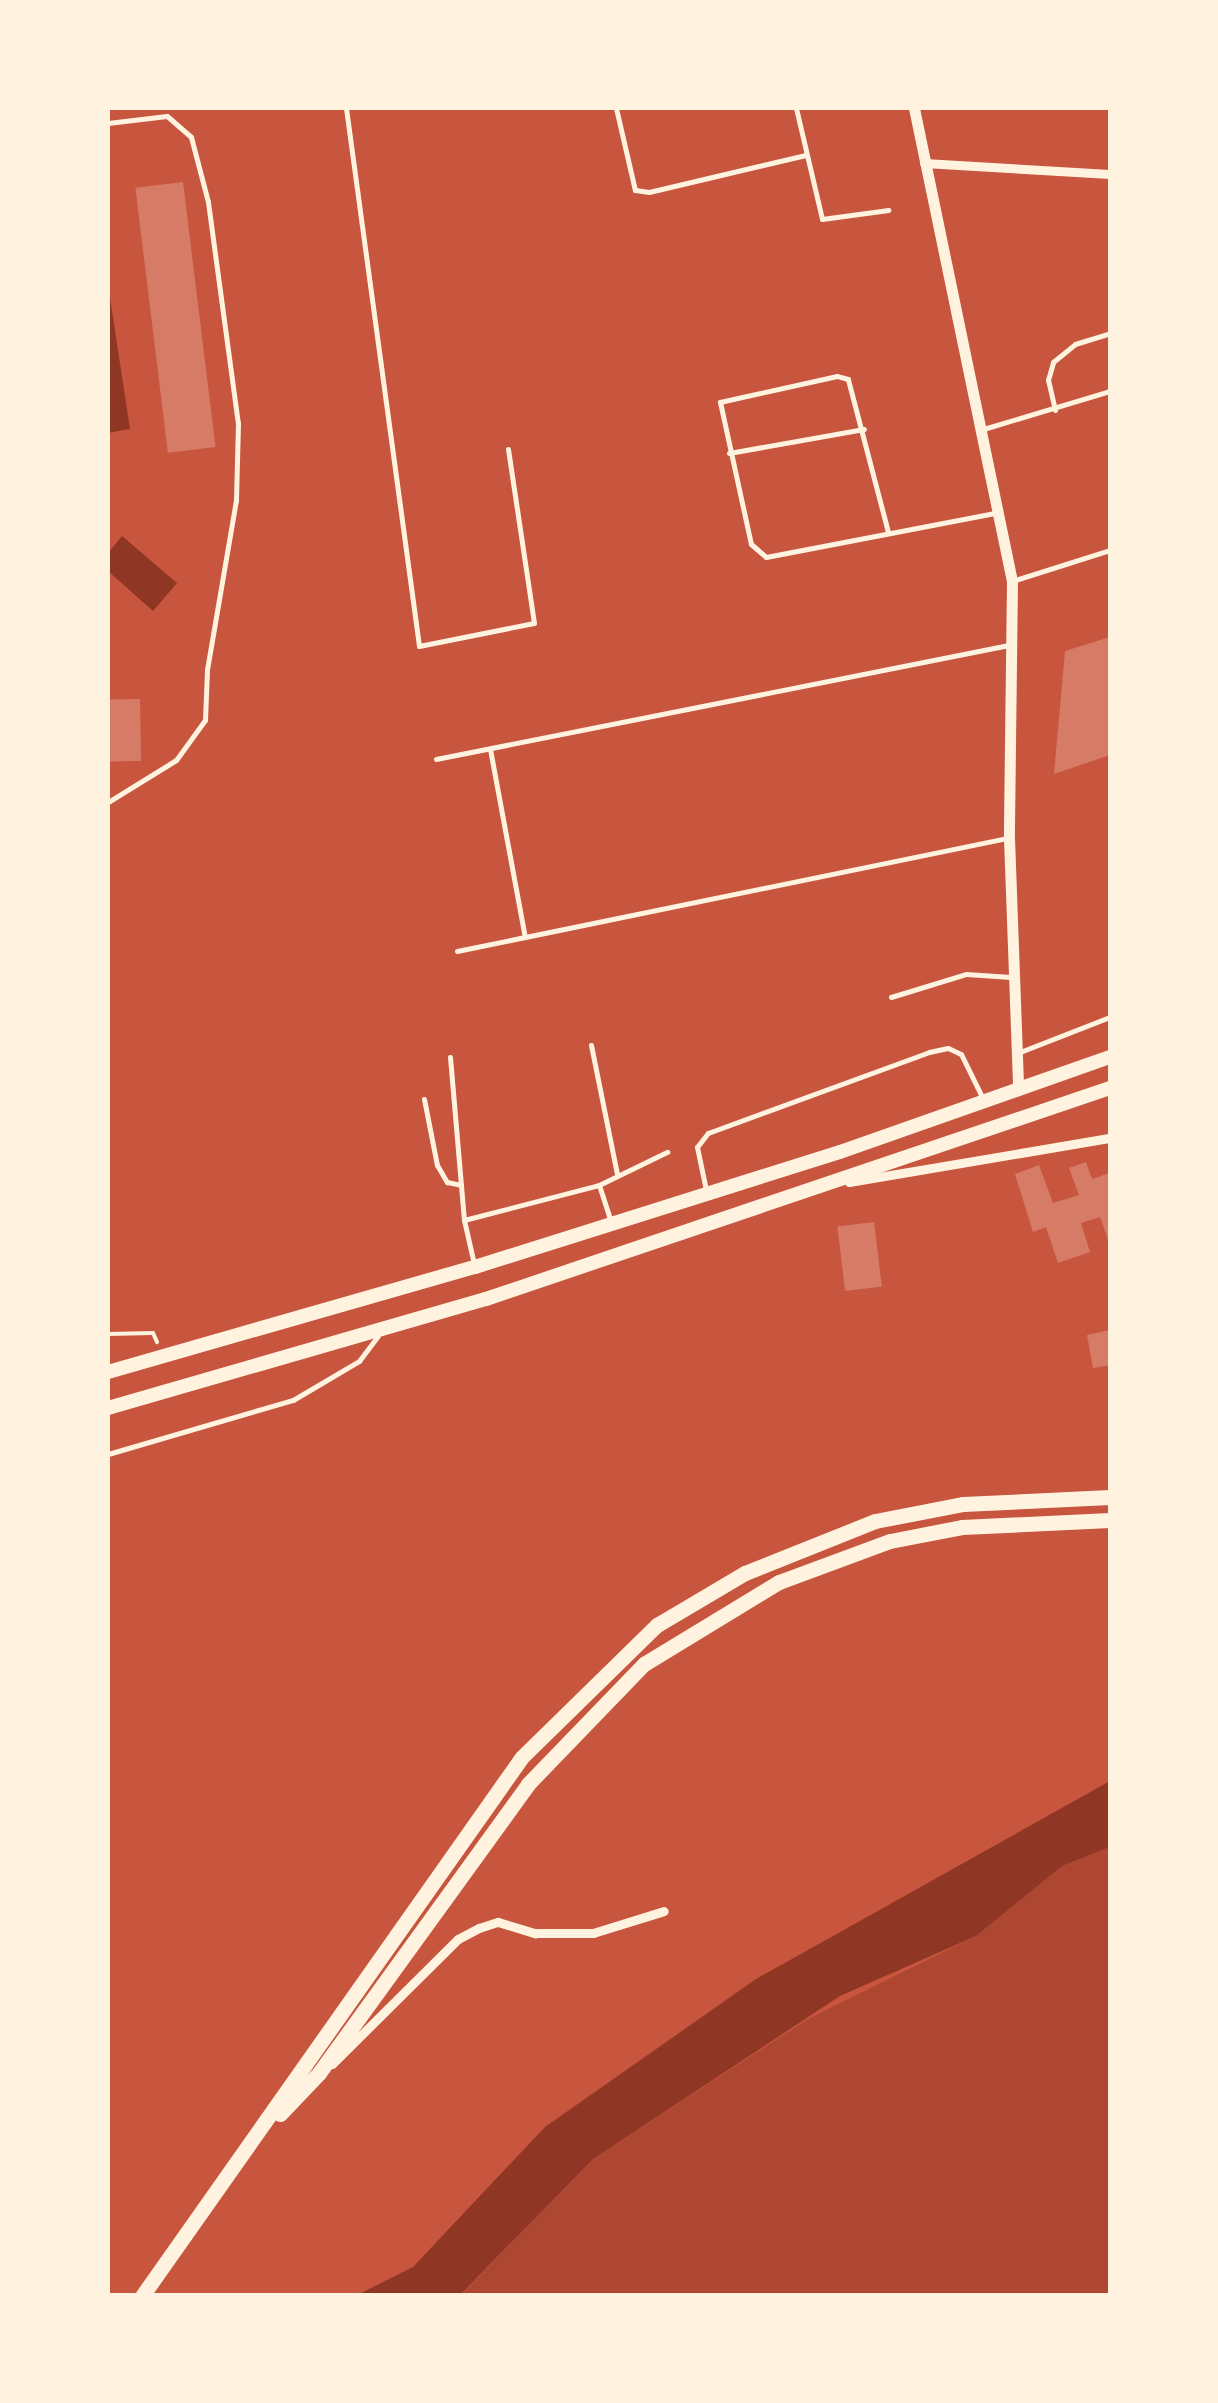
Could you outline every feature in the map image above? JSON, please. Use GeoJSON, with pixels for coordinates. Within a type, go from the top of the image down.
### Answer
{"type":"FeatureCollection","features":[{"type":"Feature","properties":{"kind":"highway"},"geometry":{"type":"LineString","coordinates":[[142,2296],[260,2135],[522,1757],[658,1624],[745,1573],[875,1520],[963,1504],[1110,1497]]}},
{"type":"Feature","properties":{"kind":"highway"},"geometry":{"type":"LineString","coordinates":[[260,2135],[319,2074],[528,1784],[608,1697],[677,1641],[779,1582],[890,1541],[962,1528],[1110,1520]]}},
{"type":"Feature","properties":{"kind":"main road"},"geometry":{"type":"LineString","coordinates":[[108,1372],[164,1360],[612,1224],[1110,1056]]}},
{"type":"Feature","properties":{"kind":"main road"},"geometry":{"type":"LineString","coordinates":[[108,1408],[382,1331],[846,1182],[1110,1088]]}},
{"type":"Feature","properties":{"kind":"street"},"geometry":{"type":"LineString","coordinates":[[914,108],[1012,581],[1009,838],[1018,1086]]}},
{"type":"Feature","properties":{"kind":"street"},"geometry":{"type":"LineString","coordinates":[[924,163],[1110,174]]}},
{"type":"Feature","properties":{"kind":"street"},"geometry":{"type":"LineString","coordinates":[[846,1182],[1110,1138]]}},
{"type":"Feature","properties":{"kind":"street"},"geometry":{"type":"LineString","coordinates":[[319,2074],[356,2046],[458,1939],[479,1928],[498,1922],[535,1933],[593,1933],[664,1912]]}},
{"type":"Feature","properties":{"kind":"lane"},"geometry":{"type":"LineString","coordinates":[[346,108],[419,646],[534,623],[508,449]]}},
{"type":"Feature","properties":{"kind":"lane"},"geometry":{"type":"LineString","coordinates":[[616,108],[635,190],[648,192],[806,155]]}},
{"type":"Feature","properties":{"kind":"lane"},"geometry":{"type":"LineString","coordinates":[[796,108],[822,219],[888,210]]}},
{"type":"Feature","properties":{"kind":"lane"},"geometry":{"type":"LineString","coordinates":[[108,123],[167,116],[191,137],[208,202],[238,423],[236,500],[206,670],[205,720],[176,760],[108,802]]}},
{"type":"Feature","properties":{"kind":"lane"},"geometry":{"type":"LineString","coordinates":[[1055,410],[1048,380],[1052,362],[1075,344],[1110,333]]}},
{"type":"Feature","properties":{"kind":"lane"},"geometry":{"type":"LineString","coordinates":[[888,532],[856,391],[836,376],[728,396],[718,409],[757,554],[766,558],[998,513]]}},
{"type":"Feature","properties":{"kind":"lane"},"geometry":{"type":"LineString","coordinates":[[979,430],[1055,410],[1110,390]]}},
{"type":"Feature","properties":{"kind":"lane"},"geometry":{"type":"LineString","coordinates":[[729,453],[864,429]]}},
{"type":"Feature","properties":{"kind":"lane"},"geometry":{"type":"LineString","coordinates":[[1012,581],[1110,550]]}},
{"type":"Feature","properties":{"kind":"lane"},"geometry":{"type":"LineString","coordinates":[[436,760],[1012,644]]}},
{"type":"Feature","properties":{"kind":"lane"},"geometry":{"type":"LineString","coordinates":[[490,748],[525,936]]}},
{"type":"Feature","properties":{"kind":"lane"},"geometry":{"type":"LineString","coordinates":[[457,951],[1009,838]]}},
{"type":"Feature","properties":{"kind":"lane"},"geometry":{"type":"LineString","coordinates":[[892,997],[966,974],[1014,977]]}},
{"type":"Feature","properties":{"kind":"lane"},"geometry":{"type":"LineString","coordinates":[[1017,1053],[1110,1018]]}},
{"type":"Feature","properties":{"kind":"lane"},"geometry":{"type":"LineString","coordinates":[[591,1045],[617,1175]]}},
{"type":"Feature","properties":{"kind":"lane"},"geometry":{"type":"LineString","coordinates":[[707,1194],[697,1147],[708,1133],[928,1052],[948,1048],[961,1054],[983,1099]]}},
{"type":"Feature","properties":{"kind":"lane"},"geometry":{"type":"LineString","coordinates":[[450,1057],[464,1220],[475,1267]]}},
{"type":"Feature","properties":{"kind":"lane"},"geometry":{"type":"LineString","coordinates":[[424,1100],[437,1165],[448,1182],[461,1185]]}},
{"type":"Feature","properties":{"kind":"lane"},"geometry":{"type":"LineString","coordinates":[[464,1220],[599,1185],[668,1152]]}},
{"type":"Feature","properties":{"kind":"lane"},"geometry":{"type":"LineString","coordinates":[[599,1185],[612,1224]]}},
{"type":"Feature","properties":{"kind":"lane"},"geometry":{"type":"LineString","coordinates":[[108,1454],[294,1400],[360,1362],[382,1331]]}},
{"type":"Feature","properties":{"kind":"path"},"geometry":{"type":"LineString","coordinates":[[108,1334],[154,1333],[164,1360]]}},
{"type":"Feature","properties":{"kind":"shaded area"},"geometry":{"type":"Polygon","coordinates":[[[108,285],[130,429],[108,433],[108,285]]]}},
{"type":"Feature","properties":{"kind":"shaded area"},"geometry":{"type":"Polygon","coordinates":[[[122,536],[177,583],[153,611],[108,571],[108,553],[122,536]]]}},
{"type":"Feature","properties":{"kind":"shaded area"},"geometry":{"type":"Polygon","coordinates":[[[1110,1781],[1110,1847],[1062,1866],[976,1936],[840,1996],[593,2159],[460,2295],[357,2295],[413,2267],[545,2127],[756,1979],[1110,1781]]]}},
{"type":"Feature","properties":{"kind":"shaded area"},"geometry":{"type":"Polygon","coordinates":[[[1110,1847],[1110,2295],[460,2296],[593,2159],[808,2019],[976,1936],[1062,1866],[1110,1847]]]}},
{"type":"Feature","properties":{"kind":"building"},"geometry":{"type":"Polygon","coordinates":[[[183,182],[216,447],[168,453],[135,188],[183,182]]]}},
{"type":"Feature","properties":{"kind":"building"},"geometry":{"type":"Polygon","coordinates":[[[1110,637],[1110,755],[1054,774],[1065,651],[1110,637]]]}},
{"type":"Feature","properties":{"kind":"building"},"geometry":{"type":"Polygon","coordinates":[[[140,699],[141,761],[109,762],[108,700],[140,699]]]}},
{"type":"Feature","properties":{"kind":"building"},"geometry":{"type":"Polygon","coordinates":[[[1086,1162],[1092,1179],[1110,1173],[1110,1245],[1100,1217],[1081,1223],[1090,1252],[1058,1263],[1046,1227],[1033,1232],[1015,1174],[1039,1165],[1053,1203],[1079,1195],[1069,1168],[1086,1162]]]}},
{"type":"Feature","properties":{"kind":"building"},"geometry":{"type":"Polygon","coordinates":[[[874,1222],[882,1287],[845,1291],[837,1227],[874,1222]]]}},
{"type":"Feature","properties":{"kind":"building"},"geometry":{"type":"Polygon","coordinates":[[[1110,1330],[1110,1365],[1093,1368],[1087,1335],[1110,1330]]]}}]}
